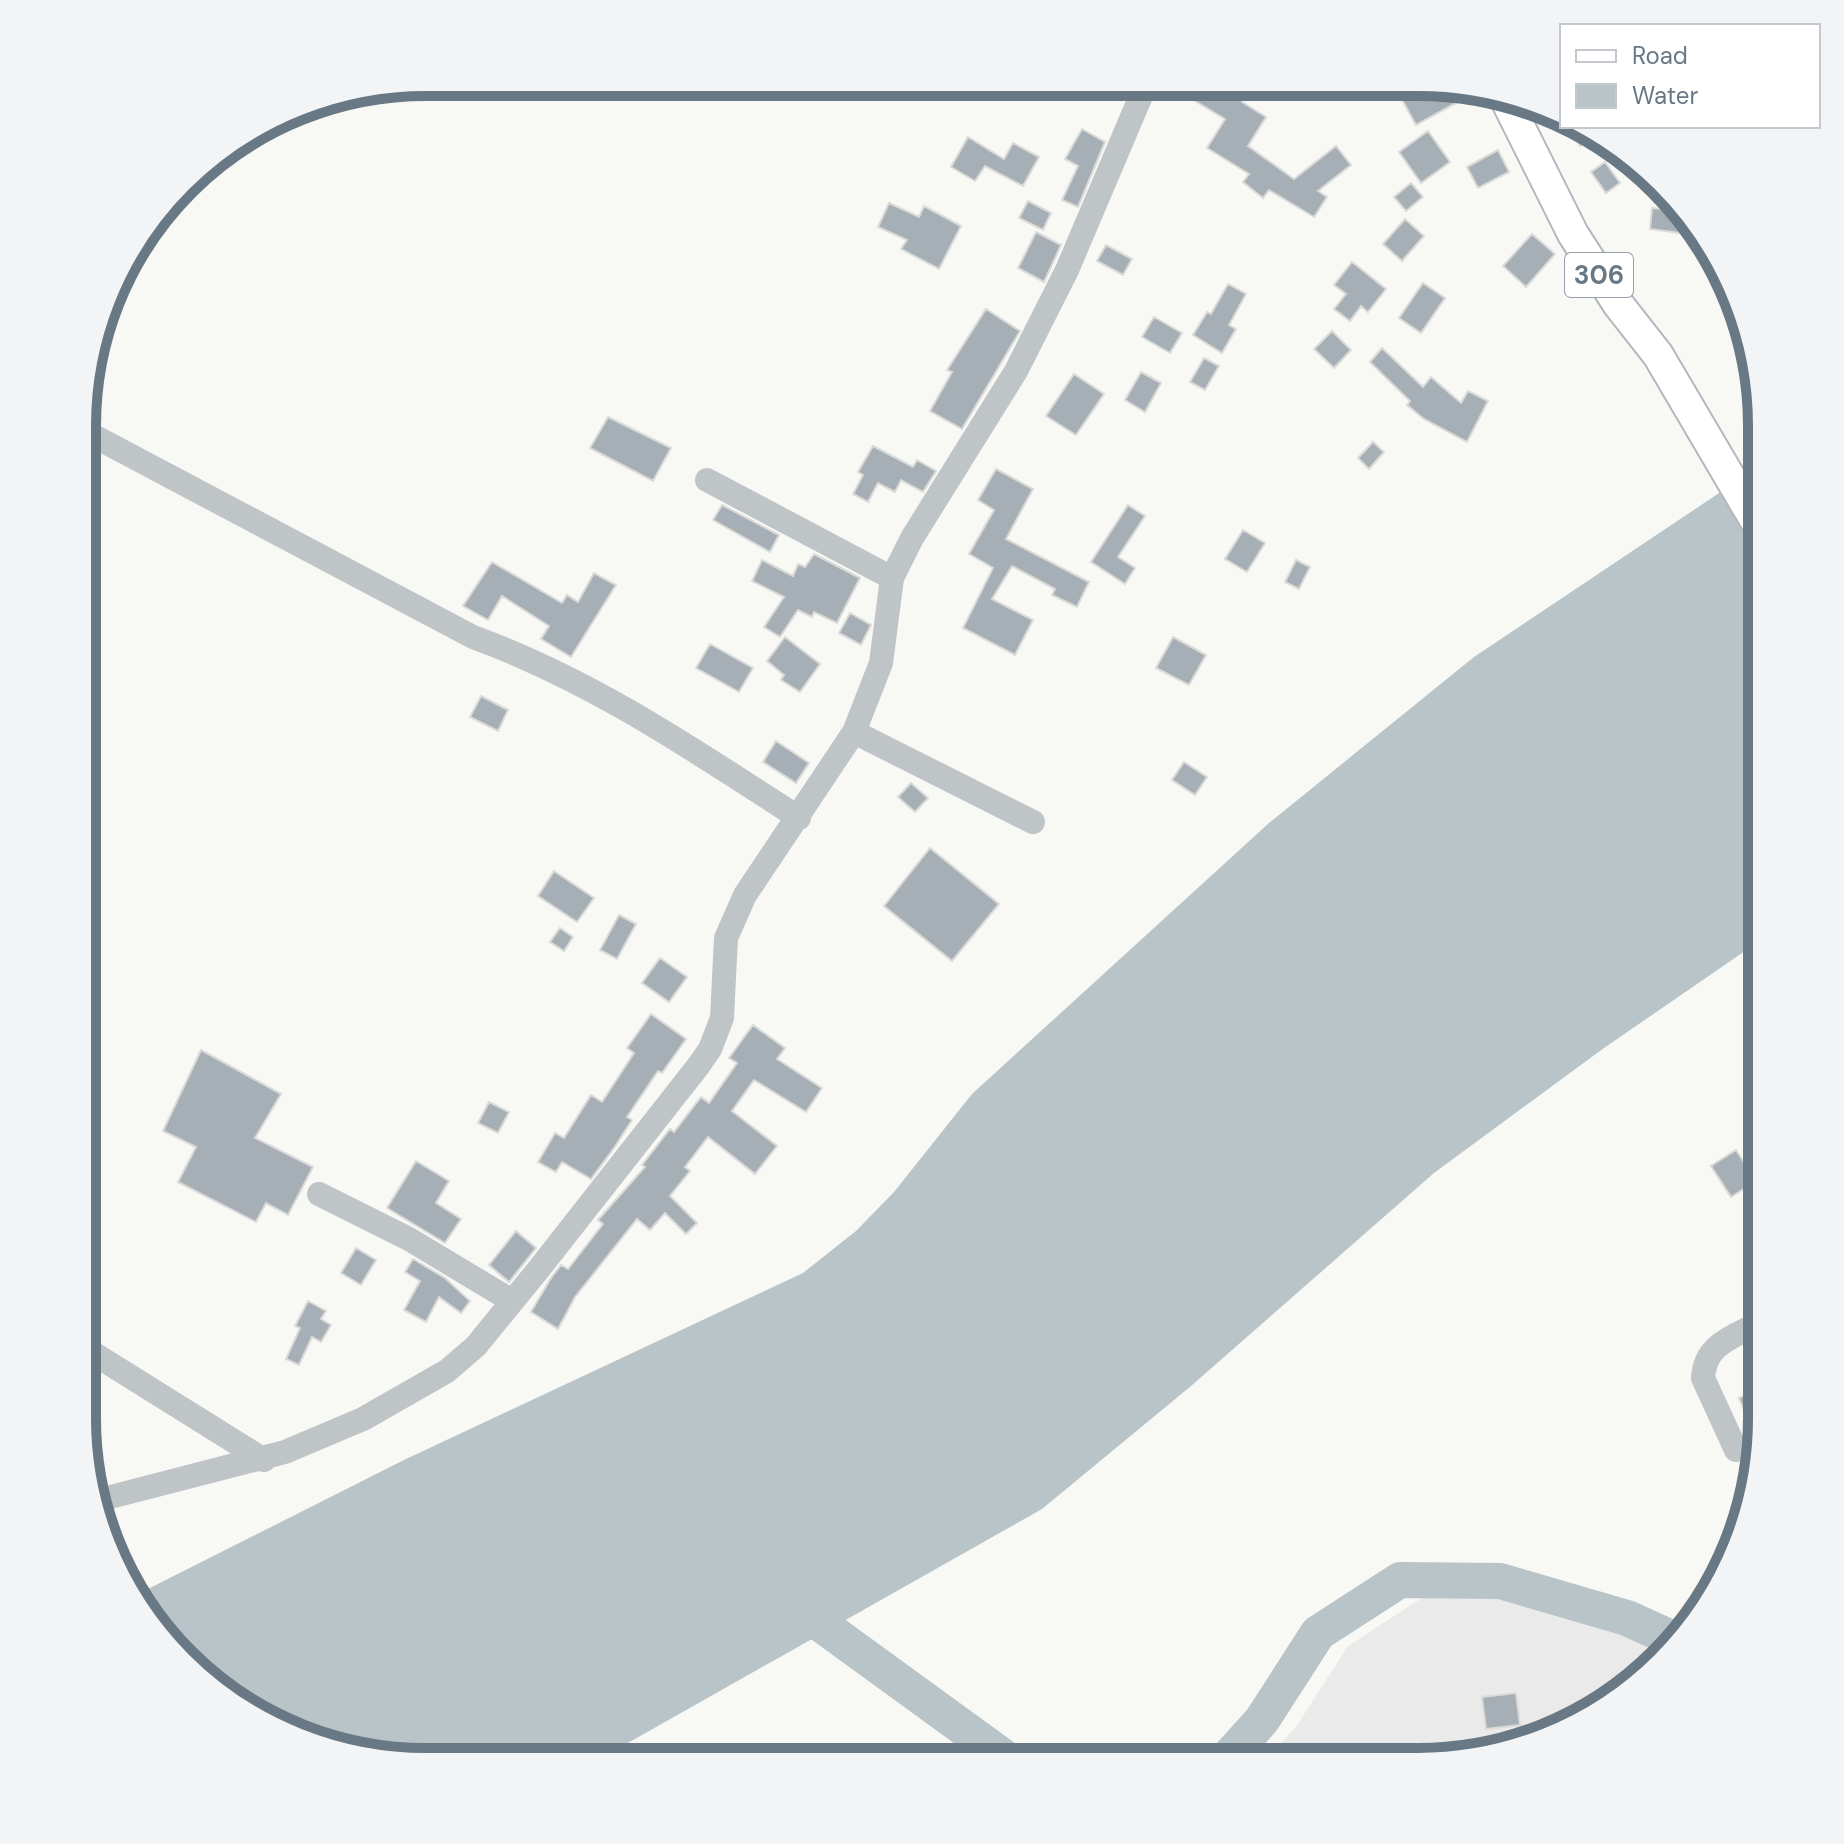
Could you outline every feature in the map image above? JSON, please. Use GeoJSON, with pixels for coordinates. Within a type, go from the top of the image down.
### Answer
{"type":"FeatureCollection","features":[{"type":"Feature","properties":{"kind":"main road","name":"306"},"geometry":{"type":"LineString","coordinates":[[1511,110],[1573,234],[1618,304],[1658,355],[1748,508]]}},
{"type":"Feature","properties":{"kind":"street"},"geometry":{"type":"LineString","coordinates":[[106,1498],[264,1460],[363,1419],[447,1371],[476,1346],[710,1049],[724,1005],[726,938],[745,895],[854,732],[881,663],[892,578],[912,538],[1016,371],[1067,270],[1141,96]]}},
{"type":"Feature","properties":{"kind":"street"},"geometry":{"type":"LineString","coordinates":[[96,437],[473,637],[533,659],[571,678],[650,723],[799,818]]}},
{"type":"Feature","properties":{"kind":"street"},"geometry":{"type":"LineString","coordinates":[[707,480],[892,578]]}},
{"type":"Feature","properties":{"kind":"street"},"geometry":{"type":"LineString","coordinates":[[854,732],[1033,822]]}},
{"type":"Feature","properties":{"kind":"street"},"geometry":{"type":"LineString","coordinates":[[319,1194],[409,1239],[512,1301]]}},
{"type":"Feature","properties":{"kind":"street"},"geometry":{"type":"LineString","coordinates":[[1736,1450],[1703,1378],[1704,1365],[1712,1350],[1748,1329]]}},
{"type":"Feature","properties":{"kind":"street"},"geometry":{"type":"LineString","coordinates":[[96,1355],[264,1460]]}},
{"type":"Feature","properties":{"kind":"shaded area"},"geometry":{"type":"Polygon","coordinates":[[[1425,1596],[1519,1596],[1660,1641],[1619,1680],[1583,1704],[1544,1723],[1503,1737],[1439,1747],[1277,1748],[1296,1727],[1348,1646],[1425,1596]]]}},
{"type":"Feature","properties":{"kind":"water"},"geometry":{"type":"Polygon","coordinates":[[[1748,474],[1748,949],[1604,1048],[1434,1173],[1191,1386],[1042,1509],[619,1748],[426,1748],[383,1745],[341,1737],[280,1714],[225,1680],[164,1619],[145,1590],[406,1459],[803,1273],[856,1231],[894,1192],[972,1094],[1269,823],[1474,657],[1748,474]]]}},
{"type":"Feature","properties":{"kind":"building"},"geometry":{"type":"Polygon","coordinates":[[[1187,96],[1246,96],[1242,102],[1266,117],[1248,146],[1294,179],[1336,146],[1351,165],[1318,191],[1327,197],[1314,217],[1269,190],[1263,198],[1243,182],[1249,174],[1207,148],[1225,119],[1187,96]]]}},
{"type":"Feature","properties":{"kind":"building"},"geometry":{"type":"Polygon","coordinates":[[[1400,96],[1463,99],[1416,125],[1400,96]]]}},
{"type":"Feature","properties":{"kind":"building"},"geometry":{"type":"Polygon","coordinates":[[[1082,129],[1105,142],[1078,207],[1062,200],[1078,166],[1065,159],[1082,129]]]}},
{"type":"Feature","properties":{"kind":"building"},"geometry":{"type":"Polygon","coordinates":[[[1428,131],[1450,162],[1421,183],[1399,152],[1428,131]]]}},
{"type":"Feature","properties":{"kind":"building"},"geometry":{"type":"Polygon","coordinates":[[[1574,135],[1587,142],[1580,146],[1574,135]]]}},
{"type":"Feature","properties":{"kind":"building"},"geometry":{"type":"Polygon","coordinates":[[[968,137],[1004,159],[1013,143],[1039,157],[1023,186],[985,166],[975,181],[951,167],[968,137]]]}},
{"type":"Feature","properties":{"kind":"building"},"geometry":{"type":"Polygon","coordinates":[[[1498,150],[1509,172],[1478,188],[1467,167],[1498,150]]]}},
{"type":"Feature","properties":{"kind":"building"},"geometry":{"type":"Polygon","coordinates":[[[1605,162],[1620,183],[1606,193],[1591,172],[1605,162]]]}},
{"type":"Feature","properties":{"kind":"building"},"geometry":{"type":"Polygon","coordinates":[[[1411,183],[1423,197],[1406,211],[1394,197],[1411,183]]]}},
{"type":"Feature","properties":{"kind":"building"},"geometry":{"type":"Polygon","coordinates":[[[1028,201],[1051,213],[1043,230],[1019,218],[1028,201]]]}},
{"type":"Feature","properties":{"kind":"building"},"geometry":{"type":"Polygon","coordinates":[[[889,203],[919,217],[924,206],[961,226],[939,269],[901,249],[907,240],[878,227],[889,203]]]}},
{"type":"Feature","properties":{"kind":"building"},"geometry":{"type":"Polygon","coordinates":[[[1652,208],[1666,209],[1681,226],[1680,233],[1650,229],[1652,208]]]}},
{"type":"Feature","properties":{"kind":"building"},"geometry":{"type":"Polygon","coordinates":[[[1405,219],[1424,236],[1402,261],[1383,244],[1405,219]]]}},
{"type":"Feature","properties":{"kind":"building"},"geometry":{"type":"Polygon","coordinates":[[[1036,232],[1061,245],[1044,282],[1018,268],[1036,232]]]}},
{"type":"Feature","properties":{"kind":"building"},"geometry":{"type":"Polygon","coordinates":[[[1532,234],[1555,254],[1526,287],[1503,266],[1532,234]]]}},
{"type":"Feature","properties":{"kind":"building"},"geometry":{"type":"Polygon","coordinates":[[[1106,245],[1132,259],[1123,275],[1097,261],[1106,245]]]}},
{"type":"Feature","properties":{"kind":"building"},"geometry":{"type":"Polygon","coordinates":[[[1352,262],[1386,289],[1368,312],[1361,306],[1350,321],[1334,309],[1346,294],[1334,285],[1352,262]]]}},
{"type":"Feature","properties":{"kind":"building"},"geometry":{"type":"Polygon","coordinates":[[[1423,283],[1445,298],[1421,333],[1399,318],[1423,283]]]}},
{"type":"Feature","properties":{"kind":"building"},"geometry":{"type":"Polygon","coordinates":[[[1228,284],[1246,294],[1229,325],[1236,329],[1222,353],[1193,335],[1207,312],[1211,314],[1228,284]]]}},
{"type":"Feature","properties":{"kind":"building"},"geometry":{"type":"Polygon","coordinates":[[[986,309],[1020,331],[962,429],[930,411],[952,372],[947,370],[986,309]]]}},
{"type":"Feature","properties":{"kind":"building"},"geometry":{"type":"Polygon","coordinates":[[[1154,317],[1182,333],[1170,353],[1142,337],[1154,317]]]}},
{"type":"Feature","properties":{"kind":"building"},"geometry":{"type":"Polygon","coordinates":[[[1332,331],[1351,350],[1334,368],[1314,349],[1332,331]]]}},
{"type":"Feature","properties":{"kind":"building"},"geometry":{"type":"Polygon","coordinates":[[[1382,348],[1423,387],[1431,377],[1461,403],[1468,391],[1488,401],[1467,442],[1424,419],[1407,405],[1410,401],[1370,362],[1382,348]]]}},
{"type":"Feature","properties":{"kind":"building"},"geometry":{"type":"Polygon","coordinates":[[[1204,358],[1219,366],[1205,390],[1190,382],[1204,358]]]}},
{"type":"Feature","properties":{"kind":"building"},"geometry":{"type":"Polygon","coordinates":[[[1141,372],[1161,383],[1145,412],[1125,400],[1141,372]]]}},
{"type":"Feature","properties":{"kind":"building"},"geometry":{"type":"Polygon","coordinates":[[[1074,374],[1104,394],[1076,435],[1046,416],[1074,374]]]}},
{"type":"Feature","properties":{"kind":"building"},"geometry":{"type":"Polygon","coordinates":[[[608,417],[671,448],[653,481],[590,448],[608,417]]]}},
{"type":"Feature","properties":{"kind":"building"},"geometry":{"type":"Polygon","coordinates":[[[1373,442],[1384,452],[1369,469],[1358,458],[1373,442]]]}},
{"type":"Feature","properties":{"kind":"building"},"geometry":{"type":"Polygon","coordinates":[[[873,446],[913,467],[917,460],[936,471],[923,492],[901,480],[895,492],[878,483],[868,502],[853,494],[863,475],[858,472],[873,446]]]}},
{"type":"Feature","properties":{"kind":"building"},"geometry":{"type":"Polygon","coordinates":[[[996,469],[1033,489],[1006,539],[1089,582],[1077,607],[1052,595],[1055,589],[1012,566],[992,599],[1033,620],[1015,655],[963,628],[993,568],[969,554],[994,510],[978,500],[996,469]]]}},
{"type":"Feature","properties":{"kind":"building"},"geometry":{"type":"Polygon","coordinates":[[[722,505],[779,535],[770,552],[713,520],[722,505]]]}},
{"type":"Feature","properties":{"kind":"building"},"geometry":{"type":"Polygon","coordinates":[[[1128,505],[1145,516],[1118,557],[1135,568],[1125,584],[1091,562],[1128,505]]]}},
{"type":"Feature","properties":{"kind":"building"},"geometry":{"type":"Polygon","coordinates":[[[1243,530],[1265,543],[1247,572],[1225,559],[1243,530]]]}},
{"type":"Feature","properties":{"kind":"building"},"geometry":{"type":"Polygon","coordinates":[[[814,554],[860,578],[837,623],[814,612],[812,617],[798,610],[780,637],[764,627],[784,597],[752,581],[762,560],[793,576],[798,564],[805,567],[814,554]]]}},
{"type":"Feature","properties":{"kind":"building"},"geometry":{"type":"Polygon","coordinates":[[[1296,560],[1310,567],[1299,589],[1285,582],[1296,560]]]}},
{"type":"Feature","properties":{"kind":"building"},"geometry":{"type":"Polygon","coordinates":[[[492,562],[562,603],[567,595],[578,602],[594,573],[616,585],[571,657],[541,639],[549,626],[502,596],[488,620],[463,606],[492,562]]]}},
{"type":"Feature","properties":{"kind":"building"},"geometry":{"type":"Polygon","coordinates":[[[850,613],[871,625],[861,645],[839,633],[850,613]]]}},
{"type":"Feature","properties":{"kind":"building"},"geometry":{"type":"Polygon","coordinates":[[[785,637],[820,664],[800,692],[781,680],[784,675],[767,661],[785,637]]]}},
{"type":"Feature","properties":{"kind":"building"},"geometry":{"type":"Polygon","coordinates":[[[1173,637],[1206,655],[1189,685],[1156,668],[1173,637]]]}},
{"type":"Feature","properties":{"kind":"building"},"geometry":{"type":"Polygon","coordinates":[[[710,644],[753,668],[739,692],[696,668],[710,644]]]}},
{"type":"Feature","properties":{"kind":"building"},"geometry":{"type":"Polygon","coordinates":[[[481,696],[508,710],[498,731],[470,717],[481,696]]]}},
{"type":"Feature","properties":{"kind":"building"},"geometry":{"type":"Polygon","coordinates":[[[776,741],[809,763],[796,783],[763,762],[776,741]]]}},
{"type":"Feature","properties":{"kind":"building"},"geometry":{"type":"Polygon","coordinates":[[[1184,762],[1207,777],[1195,795],[1172,780],[1184,762]]]}},
{"type":"Feature","properties":{"kind":"building"},"geometry":{"type":"Polygon","coordinates":[[[911,783],[928,798],[915,812],[898,797],[911,783]]]}},
{"type":"Feature","properties":{"kind":"building"},"geometry":{"type":"Polygon","coordinates":[[[930,848],[999,904],[952,961],[884,906],[930,848]]]}},
{"type":"Feature","properties":{"kind":"building"},"geometry":{"type":"Polygon","coordinates":[[[554,871],[594,898],[577,922],[538,896],[554,871]]]}},
{"type":"Feature","properties":{"kind":"building"},"geometry":{"type":"Polygon","coordinates":[[[619,915],[636,924],[617,959],[600,950],[619,915]]]}},
{"type":"Feature","properties":{"kind":"building"},"geometry":{"type":"Polygon","coordinates":[[[560,928],[573,937],[564,951],[550,942],[560,928]]]}},
{"type":"Feature","properties":{"kind":"building"},"geometry":{"type":"Polygon","coordinates":[[[660,958],[687,977],[669,1002],[642,983],[660,958]]]}},
{"type":"Feature","properties":{"kind":"building"},"geometry":{"type":"Polygon","coordinates":[[[651,1014],[686,1039],[662,1073],[658,1071],[627,1117],[632,1120],[591,1179],[562,1162],[556,1172],[538,1162],[555,1133],[564,1138],[591,1095],[602,1102],[634,1053],[627,1048],[651,1014]]]}},
{"type":"Feature","properties":{"kind":"building"},"geometry":{"type":"Polygon","coordinates":[[[753,1025],[785,1048],[777,1059],[822,1088],[806,1112],[754,1080],[732,1111],[777,1146],[755,1174],[708,1137],[685,1167],[690,1171],[670,1196],[697,1223],[686,1234],[665,1213],[650,1230],[637,1219],[575,1297],[558,1329],[531,1312],[551,1278],[561,1265],[568,1269],[603,1224],[598,1220],[645,1167],[642,1165],[670,1129],[674,1132],[701,1097],[709,1103],[737,1063],[729,1058],[753,1025]]]}},
{"type":"Feature","properties":{"kind":"building"},"geometry":{"type":"Polygon","coordinates":[[[201,1050],[281,1094],[255,1138],[313,1167],[288,1215],[266,1203],[256,1222],[178,1182],[196,1147],[163,1131],[201,1050]]]}},
{"type":"Feature","properties":{"kind":"building"},"geometry":{"type":"Polygon","coordinates":[[[489,1102],[509,1112],[498,1133],[478,1123],[489,1102]]]}},
{"type":"Feature","properties":{"kind":"building"},"geometry":{"type":"Polygon","coordinates":[[[1736,1150],[1748,1169],[1748,1186],[1731,1197],[1711,1166],[1736,1150]]]}},
{"type":"Feature","properties":{"kind":"building"},"geometry":{"type":"Polygon","coordinates":[[[416,1161],[449,1181],[436,1203],[461,1219],[445,1243],[387,1208],[416,1161]]]}},
{"type":"Feature","properties":{"kind":"building"},"geometry":{"type":"Polygon","coordinates":[[[516,1231],[536,1248],[509,1282],[489,1265],[516,1231]]]}},
{"type":"Feature","properties":{"kind":"building"},"geometry":{"type":"Polygon","coordinates":[[[356,1248],[376,1260],[361,1285],[341,1273],[356,1248]]]}},
{"type":"Feature","properties":{"kind":"building"},"geometry":{"type":"Polygon","coordinates":[[[413,1259],[445,1278],[470,1301],[461,1313],[439,1297],[426,1322],[404,1310],[420,1281],[405,1272],[413,1259]]]}},
{"type":"Feature","properties":{"kind":"building"},"geometry":{"type":"Polygon","coordinates":[[[308,1301],[326,1311],[321,1319],[331,1325],[321,1342],[312,1337],[299,1365],[286,1359],[300,1328],[295,1326],[308,1301]]]}},
{"type":"Feature","properties":{"kind":"building"},"geometry":{"type":"Polygon","coordinates":[[[1748,1394],[1748,1420],[1739,1398],[1748,1394]]]}},
{"type":"Feature","properties":{"kind":"building"},"geometry":{"type":"Polygon","coordinates":[[[1516,1693],[1520,1725],[1486,1729],[1482,1697],[1516,1693]]]}},
{"type":"Feature","properties":{"kind":"waterway"},"geometry":{"type":"LineString","coordinates":[[1237,1748],[1262,1720],[1318,1633],[1400,1580],[1500,1581],[1627,1618],[1666,1636]]}},
{"type":"Feature","properties":{"kind":"waterway"},"geometry":{"type":"LineString","coordinates":[[789,1601],[991,1748]]}}]}
